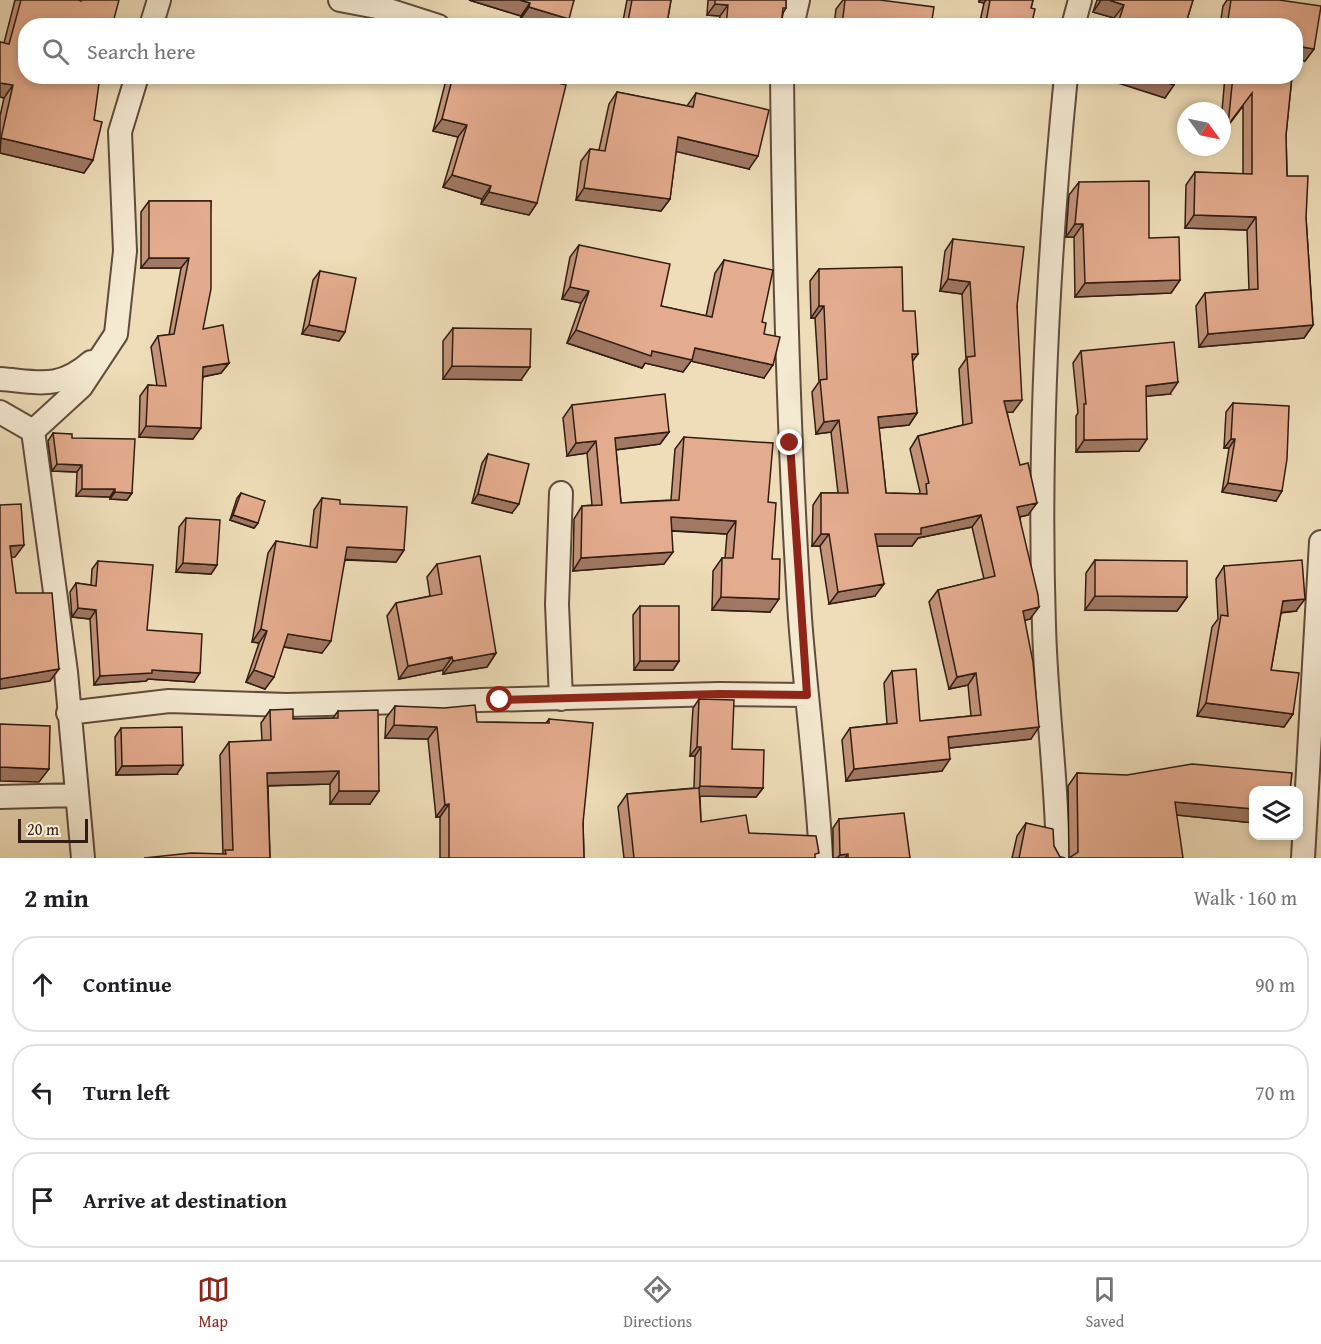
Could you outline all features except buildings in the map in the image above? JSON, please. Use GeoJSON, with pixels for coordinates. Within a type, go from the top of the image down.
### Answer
{"type":"FeatureCollection","features":[{"type":"Feature","properties":{"kind":"street"},"geometry":{"type":"LineString","coordinates":[[153,18],[159,0]]}},
{"type":"Feature","properties":{"kind":"street"},"geometry":{"type":"LineString","coordinates":[[340,0],[382,8],[413,18]]}},
{"type":"Feature","properties":{"kind":"street"},"geometry":{"type":"LineString","coordinates":[[794,18],[798,0]]}},
{"type":"Feature","properties":{"kind":"street"},"geometry":{"type":"LineString","coordinates":[[1075,18],[1080,0]]}},
{"type":"Feature","properties":{"kind":"street"},"geometry":{"type":"LineString","coordinates":[[33,431],[81,387],[116,334],[125,250],[120,132],[134,84]]}},
{"type":"Feature","properties":{"kind":"street"},"geometry":{"type":"LineString","coordinates":[[782,84],[784,262],[790,443],[807,695],[821,858]]}},
{"type":"Feature","properties":{"kind":"street"},"geometry":{"type":"LineString","coordinates":[[1058,858],[1044,627],[1043,405],[1051,236],[1065,84]]}},
{"type":"Feature","properties":{"kind":"street"},"geometry":{"type":"LineString","coordinates":[[0,380],[35,384],[59,382],[78,373],[106,349]]}},
{"type":"Feature","properties":{"kind":"street"},"geometry":{"type":"LineString","coordinates":[[0,412],[33,431]]}},
{"type":"Feature","properties":{"kind":"street"},"geometry":{"type":"LineString","coordinates":[[33,431],[66,672],[83,858]]}},
{"type":"Feature","properties":{"kind":"street"},"geometry":{"type":"LineString","coordinates":[[561,494],[557,604],[561,699]]}},
{"type":"Feature","properties":{"kind":"street"},"geometry":{"type":"LineString","coordinates":[[1303,858],[1321,553]]}},
{"type":"Feature","properties":{"kind":"street"},"geometry":{"type":"LineString","coordinates":[[68,712],[169,701],[287,705],[719,694],[807,695]]}},
{"type":"Feature","properties":{"kind":"street"},"geometry":{"type":"LineString","coordinates":[[0,797],[77,795]]}},
{"type":"Feature","properties":{"kind":"route"},"geometry":{"type":"LineString","coordinates":[[500,700],[719,694],[807,695],[800,620],[790,443]]}}]}
